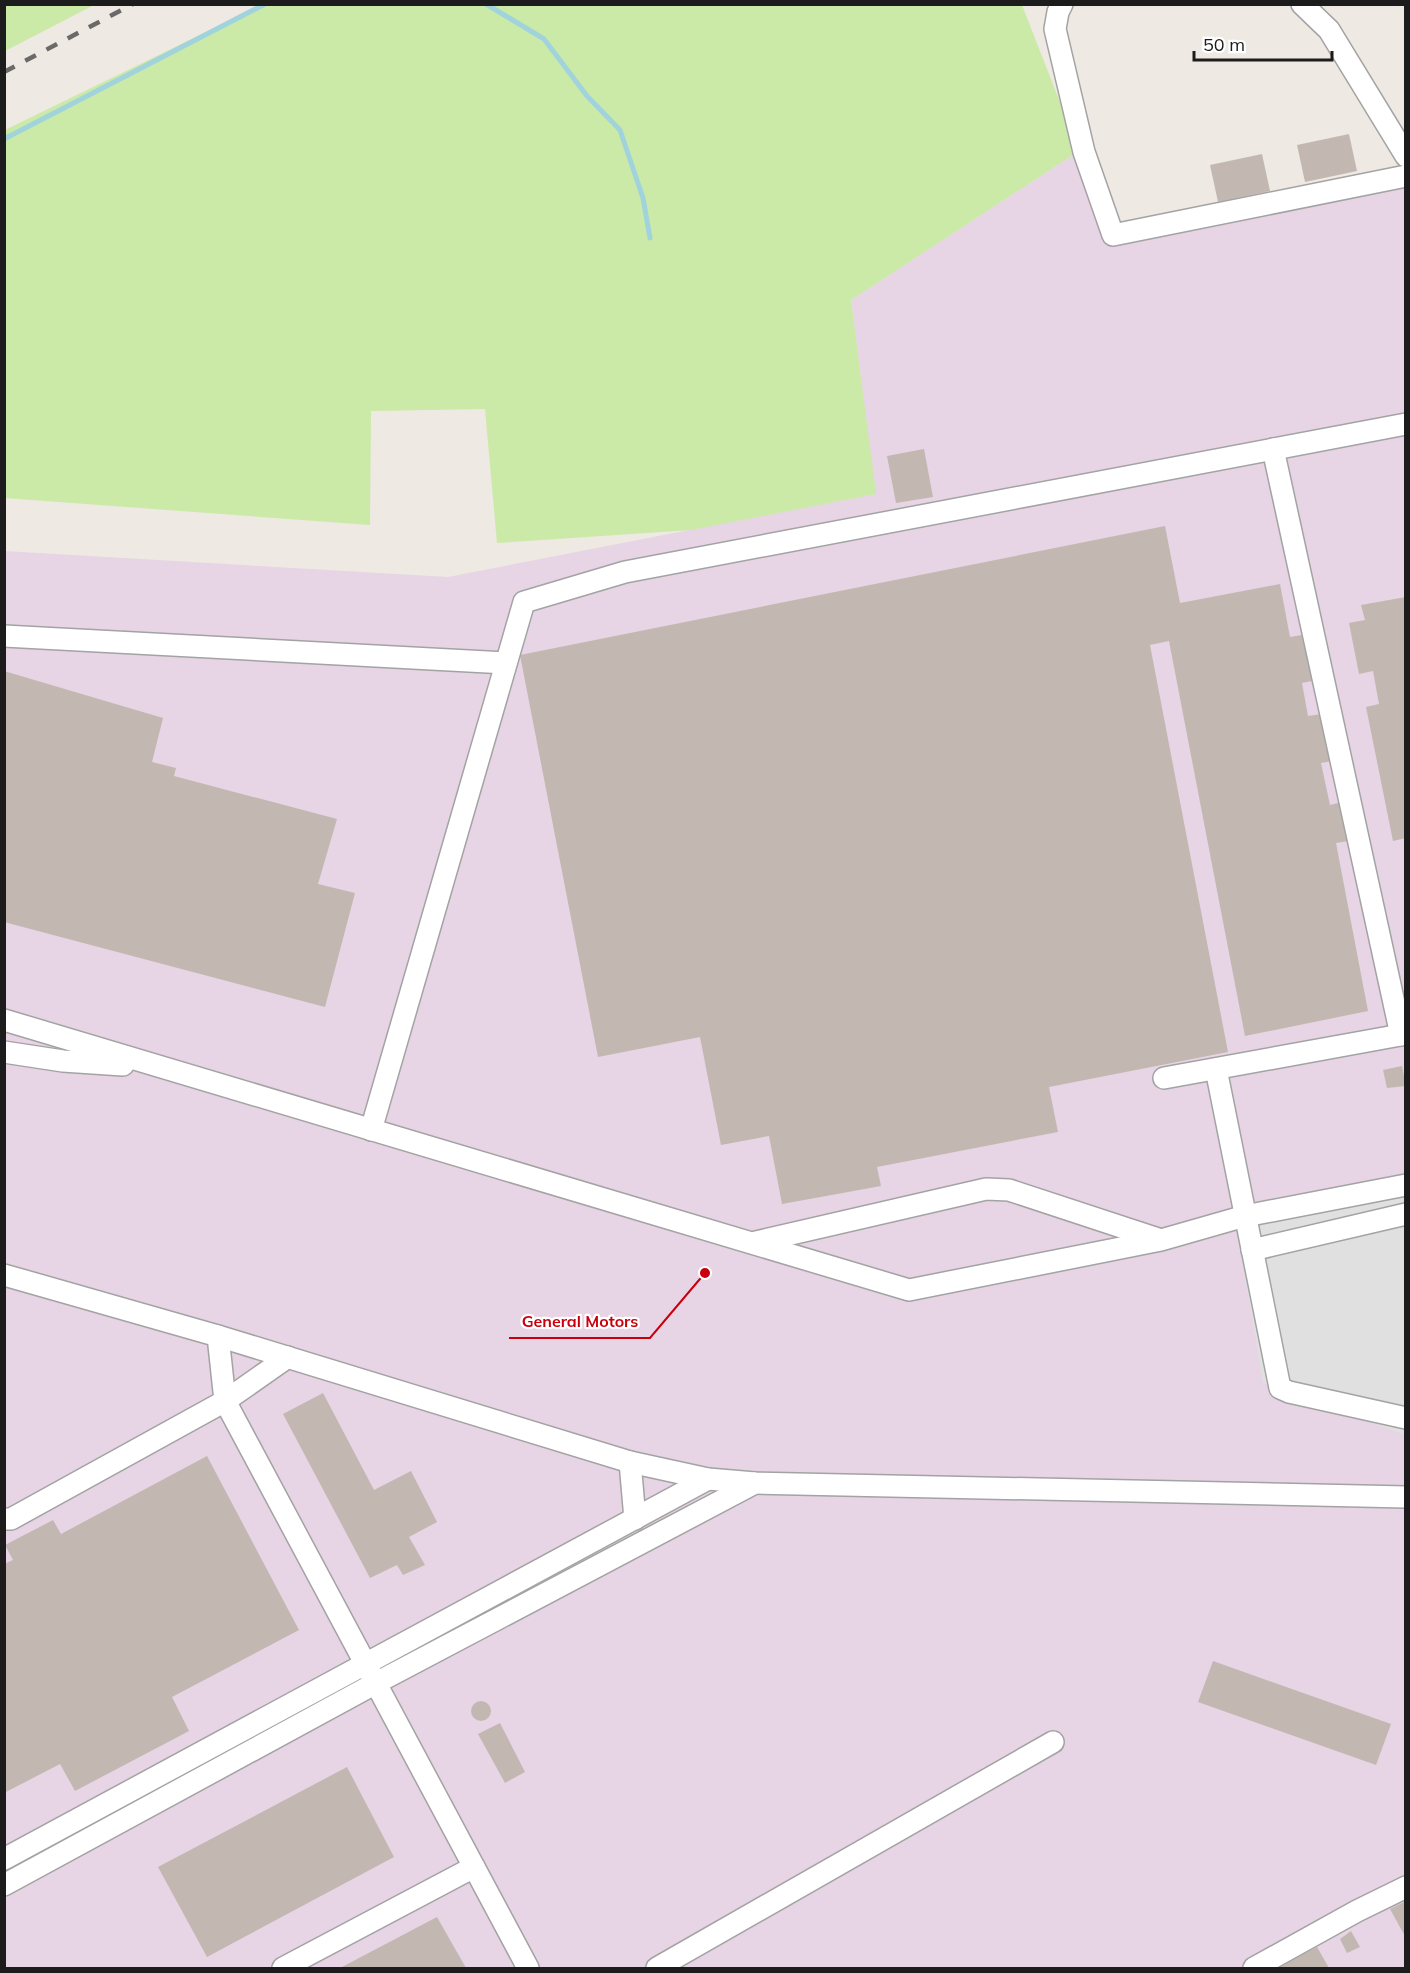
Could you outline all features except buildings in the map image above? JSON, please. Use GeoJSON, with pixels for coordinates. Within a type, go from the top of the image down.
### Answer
{"type":"FeatureCollection","features":[{"type":"Feature","properties":{"kind":"lane"},"geometry":{"type":"LineString","coordinates":[[1062,4],[1055,29],[1084,152],[1113,235],[1406,176]]}},
{"type":"Feature","properties":{"kind":"lane"},"geometry":{"type":"LineString","coordinates":[[1302,4],[1329,30],[1406,156]]}},
{"type":"Feature","properties":{"kind":"lane"},"geometry":{"type":"LineString","coordinates":[[371,1130],[524,602],[624,572],[1406,424]]}},
{"type":"Feature","properties":{"kind":"lane"},"geometry":{"type":"LineString","coordinates":[[1164,1078],[1403,1035],[1274,449]]}},
{"type":"Feature","properties":{"kind":"lane"},"geometry":{"type":"LineString","coordinates":[[4,636],[506,663]]}},
{"type":"Feature","properties":{"kind":"lane"},"geometry":{"type":"LineString","coordinates":[[4,1020],[909,1290],[1161,1240],[1245,1216],[1406,1185]]}},
{"type":"Feature","properties":{"kind":"lane"},"geometry":{"type":"LineString","coordinates":[[4,1052],[63,1061],[160,1067]]}},
{"type":"Feature","properties":{"kind":"lane"},"geometry":{"type":"LineString","coordinates":[[1216,1069],[1280,1388],[1289,1392],[1406,1418]]}},
{"type":"Feature","properties":{"kind":"lane"},"geometry":{"type":"LineString","coordinates":[[753,1242],[986,1189],[1009,1190],[1161,1240]]}},
{"type":"Feature","properties":{"kind":"lane"},"geometry":{"type":"LineString","coordinates":[[1252,1250],[1406,1214]]}},
{"type":"Feature","properties":{"kind":"lane"},"geometry":{"type":"LineString","coordinates":[[4,1275],[218,1335],[630,1462],[708,1479],[755,1483],[1406,1497]]}},
{"type":"Feature","properties":{"kind":"lane"},"geometry":{"type":"LineString","coordinates":[[218,1335],[225,1401],[528,1968]]}},
{"type":"Feature","properties":{"kind":"lane"},"geometry":{"type":"LineString","coordinates":[[4,1519],[11,1519],[225,1401],[288,1358]]}},
{"type":"Feature","properties":{"kind":"lane"},"geometry":{"type":"LineString","coordinates":[[630,1462],[635,1519]]}},
{"type":"Feature","properties":{"kind":"lane"},"geometry":{"type":"LineString","coordinates":[[4,1885],[93,1836],[370,1674],[511,1586],[708,1479]]}},
{"type":"Feature","properties":{"kind":"lane"},"geometry":{"type":"LineString","coordinates":[[4,1859],[82,1817],[370,1674],[523,1604],[755,1483]]}},
{"type":"Feature","properties":{"kind":"lane"},"geometry":{"type":"LineString","coordinates":[[511,1586],[523,1604]]}},
{"type":"Feature","properties":{"kind":"lane"},"geometry":{"type":"LineString","coordinates":[[657,1968],[1053,1742]]}},
{"type":"Feature","properties":{"kind":"lane"},"geometry":{"type":"LineString","coordinates":[[82,1817],[93,1836]]}},
{"type":"Feature","properties":{"kind":"lane"},"geometry":{"type":"LineString","coordinates":[[283,1968],[474,1867]]}},
{"type":"Feature","properties":{"kind":"lane"},"geometry":{"type":"LineString","coordinates":[[1254,1968],[1357,1911],[1406,1887]]}},
{"type":"Feature","properties":{"kind":"shaded area"},"geometry":{"type":"Polygon","coordinates":[[[1079,151],[1113,235],[1405,174],[1405,1968],[5,1968],[4,551],[448,577],[875,494],[851,300],[1079,151]]]}},
{"type":"Feature","properties":{"kind":"shaded area"},"geometry":{"type":"Polygon","coordinates":[[[1405,1195],[1405,1435],[1263,1383],[1237,1230],[1405,1195]]]}},
{"type":"Feature","properties":{"kind":"green space"},"geometry":{"type":"Polygon","coordinates":[[[5,4],[94,4],[94,5],[5,51],[5,4]]]}},
{"type":"Feature","properties":{"kind":"green space"},"geometry":{"type":"Polygon","coordinates":[[[261,5],[1022,5],[1079,151],[851,300],[876,494],[691,530],[497,543],[485,409],[371,411],[370,525],[5,498],[5,130],[261,5]]]}},
{"type":"Feature","properties":{"kind":"waterway"},"geometry":{"type":"LineString","coordinates":[[4,139],[265,4]]}},
{"type":"Feature","properties":{"kind":"waterway"},"geometry":{"type":"LineString","coordinates":[[486,4],[544,39],[587,96],[620,130],[643,198],[650,238]]}},
{"type":"Feature","properties":{"kind":"railway"},"geometry":{"type":"LineString","coordinates":[[4,72],[133,4]]}},
{"type":"Feature","properties":{"kind":"place","name":"General Motors"},"geometry":{"type":"Point","coordinates":[705,1273]}}]}
